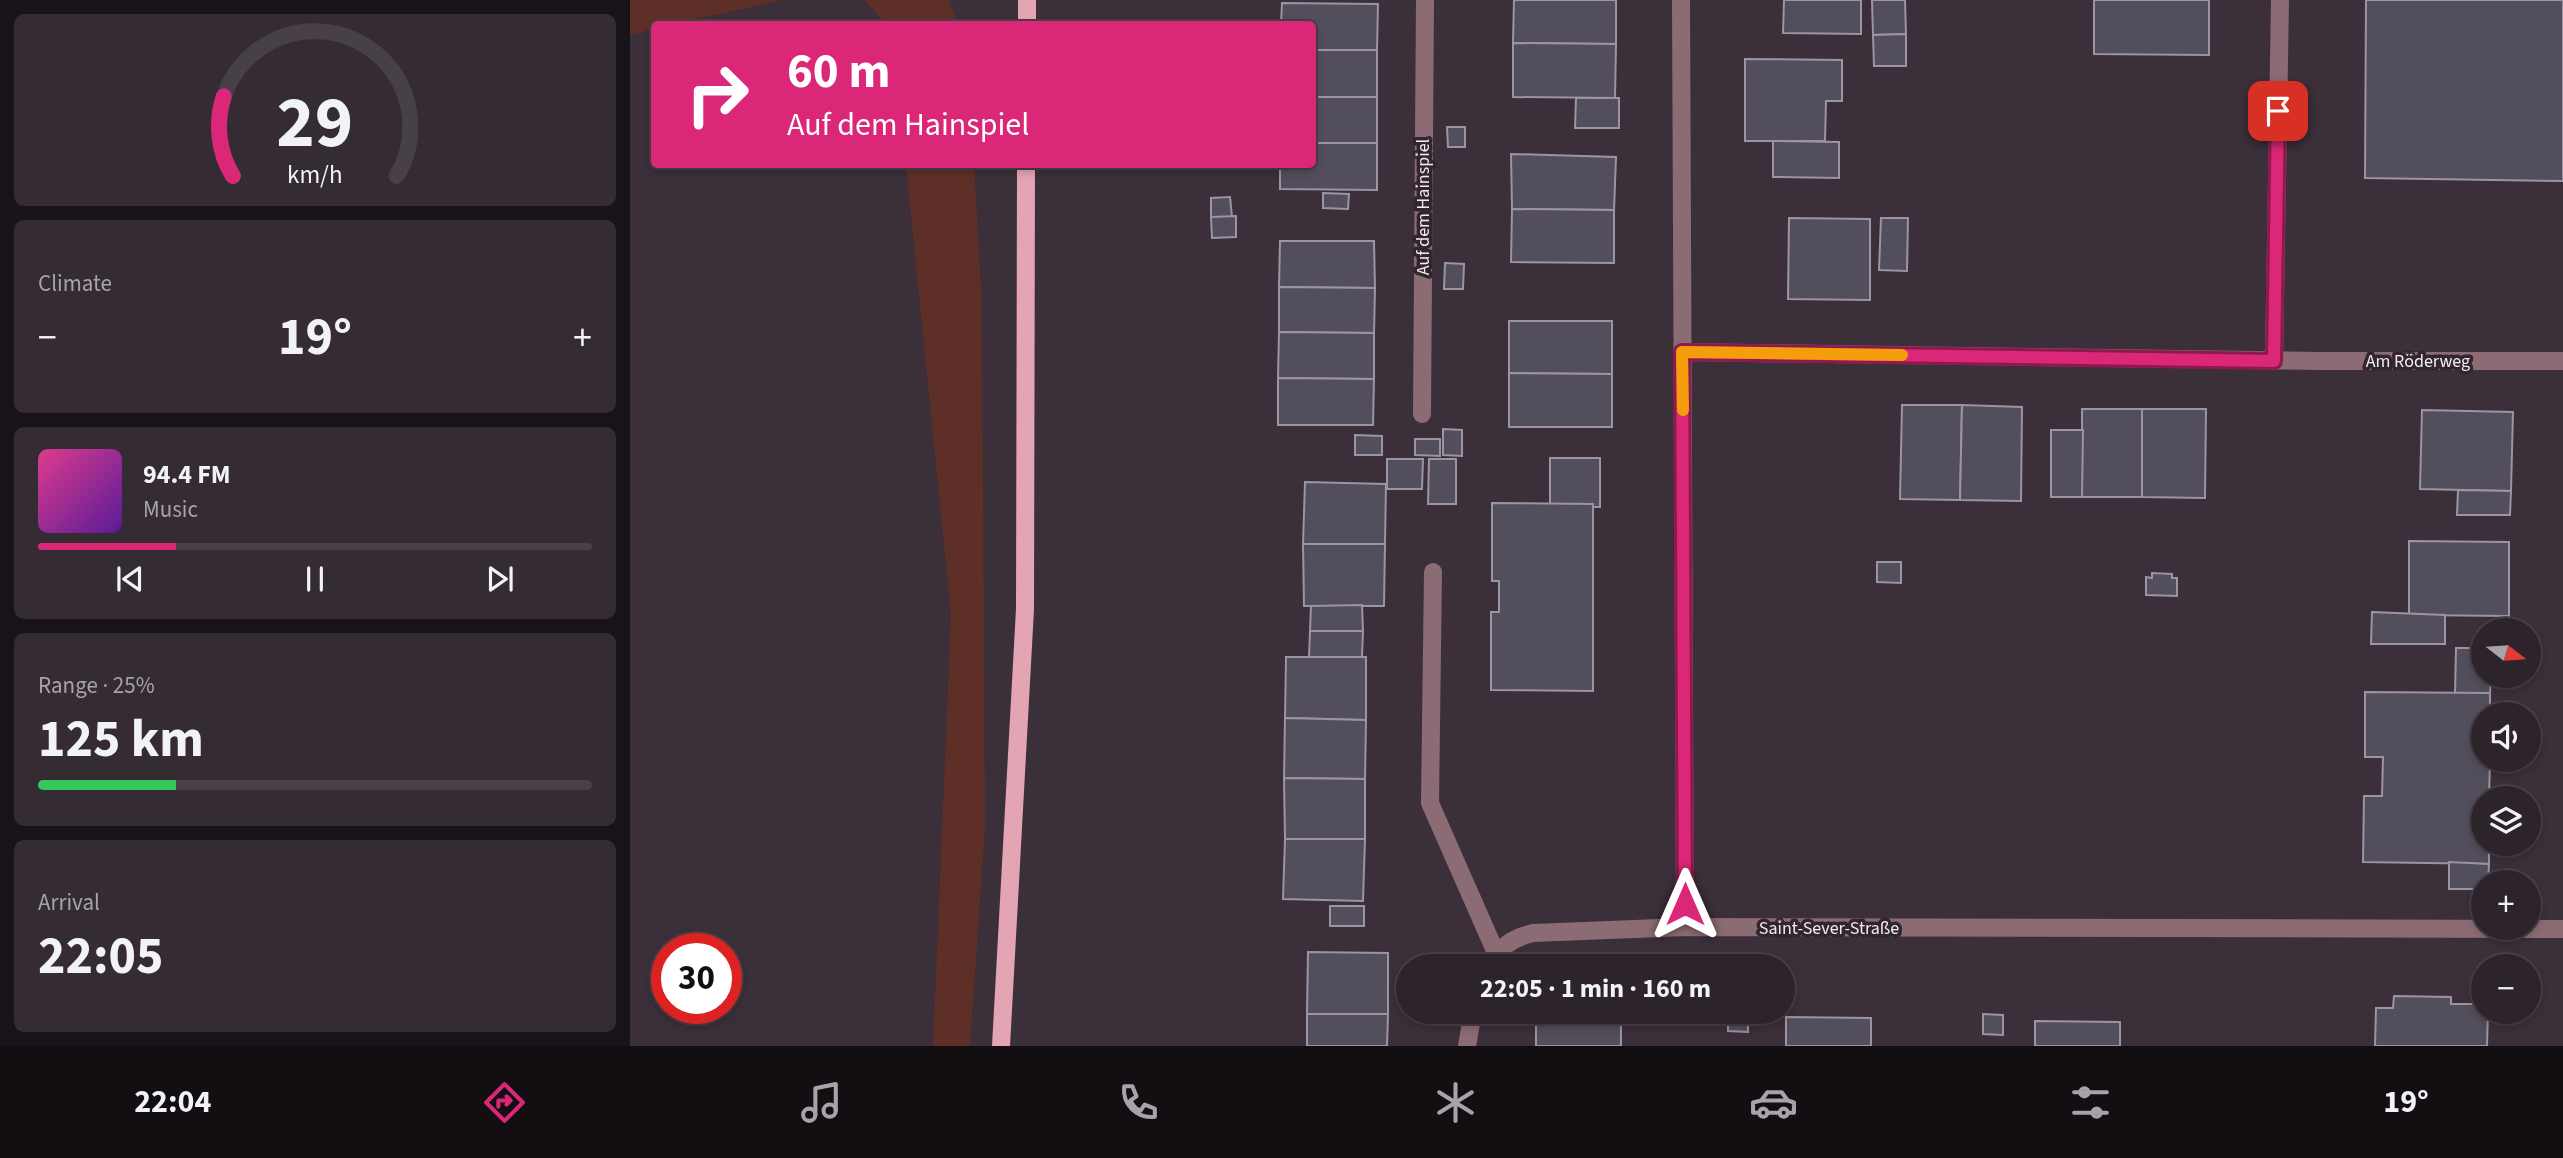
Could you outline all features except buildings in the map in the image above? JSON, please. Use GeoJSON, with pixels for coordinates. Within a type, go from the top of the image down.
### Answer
{"type":"FeatureCollection","features":[{"type":"Feature","properties":{"kind":"main road"},"geometry":{"type":"LineString","coordinates":[[1027,0],[1027,21]]}},
{"type":"Feature","properties":{"kind":"main road"},"geometry":{"type":"LineString","coordinates":[[1002,1046],[1025,609],[1027,168]]}},
{"type":"Feature","properties":{"kind":"street","name":"Auf dem Hainspiel"},"geometry":{"type":"LineString","coordinates":[[1422,414],[1425,0]]}},
{"type":"Feature","properties":{"kind":"street"},"geometry":{"type":"LineString","coordinates":[[1681,0],[1685,927]]}},
{"type":"Feature","properties":{"kind":"street"},"geometry":{"type":"LineString","coordinates":[[1682,352],[2274,361],[2280,0]]}},
{"type":"Feature","properties":{"kind":"street","name":"Am Röderweg"},"geometry":{"type":"LineString","coordinates":[[2274,361],[2563,361]]}},
{"type":"Feature","properties":{"kind":"street","name":"Saint-Sever-Straße"},"geometry":{"type":"LineString","coordinates":[[1433,572],[1430,803],[1491,954]]}},
{"type":"Feature","properties":{"kind":"street","name":"Saint-Sever-Straße"},"geometry":{"type":"LineString","coordinates":[[1498,954],[1516,937],[1533,933],[1685,927],[2563,929]]}},
{"type":"Feature","properties":{"kind":"street"},"geometry":{"type":"LineString","coordinates":[[1467,1046],[1471,1024]]}},
{"type":"Feature","properties":{"kind":"shaded area"},"geometry":{"type":"Polygon","coordinates":[[[630,0],[783,0],[688,21],[651,21],[651,30],[630,35],[630,0]]]}},
{"type":"Feature","properties":{"kind":"shaded area"},"geometry":{"type":"Polygon","coordinates":[[[864,0],[949,0],[956,21],[883,21],[864,0]]]}},
{"type":"Feature","properties":{"kind":"shaded area"},"geometry":{"type":"Polygon","coordinates":[[[906,168],[974,168],[982,304],[985,827],[970,1046],[933,1046],[951,614],[906,168]]]}},
{"type":"Feature","properties":{"kind":"slow traffic"},"geometry":{"type":"LineString","coordinates":[[1683,410],[1682,352],[1902,355]]}},
{"type":"Feature","properties":{"kind":"route"},"geometry":{"type":"LineString","coordinates":[[1685,904],[1682,352],[2274,361],[2278,111]]}}]}
